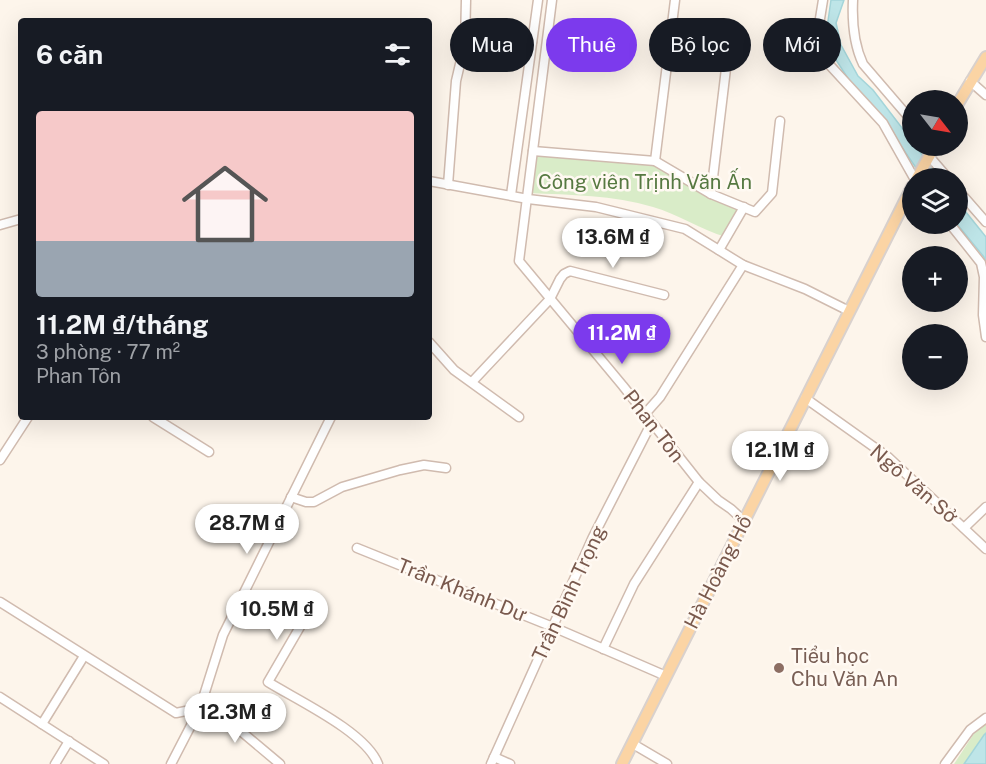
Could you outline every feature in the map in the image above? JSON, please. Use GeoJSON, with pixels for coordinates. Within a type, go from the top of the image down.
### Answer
{"type":"FeatureCollection","features":[{"type":"Feature","properties":{"kind":"main road"},"geometry":{"type":"LineString","coordinates":[[965,90],[986,57]]}},
{"type":"Feature","properties":{"kind":"main road","name":"Hà Hoàng Hổ"},"geometry":{"type":"LineString","coordinates":[[622,764],[902,208]]}},
{"type":"Feature","properties":{"kind":"street"},"geometry":{"type":"LineString","coordinates":[[466,0],[466,18]]}},
{"type":"Feature","properties":{"kind":"street"},"geometry":{"type":"LineString","coordinates":[[534,28],[538,0]]}},
{"type":"Feature","properties":{"kind":"street","name":"Phan Tôn"},"geometry":{"type":"LineString","coordinates":[[552,0],[519,261],[699,482],[744,521]]}},
{"type":"Feature","properties":{"kind":"street"},"geometry":{"type":"LineString","coordinates":[[655,161],[675,0]]}},
{"type":"Feature","properties":{"kind":"street"},"geometry":{"type":"LineString","coordinates":[[823,0],[817,37],[825,60],[883,123],[909,168]]}},
{"type":"Feature","properties":{"kind":"street"},"geometry":{"type":"LineString","coordinates":[[853,0],[853,21],[859,56],[902,109]]}},
{"type":"Feature","properties":{"kind":"street"},"geometry":{"type":"LineString","coordinates":[[448,185],[459,72]]}},
{"type":"Feature","properties":{"kind":"street"},"geometry":{"type":"LineString","coordinates":[[511,195],[528,72]]}},
{"type":"Feature","properties":{"kind":"street"},"geometry":{"type":"LineString","coordinates":[[711,194],[726,72]]}},
{"type":"Feature","properties":{"kind":"street"},"geometry":{"type":"LineString","coordinates":[[970,81],[986,95]]}},
{"type":"Feature","properties":{"kind":"street"},"geometry":{"type":"LineString","coordinates":[[533,151],[655,161],[711,194],[755,212],[772,193],[780,121]]}},
{"type":"Feature","properties":{"kind":"street"},"geometry":{"type":"LineString","coordinates":[[432,182],[528,199],[596,207],[685,230],[743,264],[805,289],[849,311]]}},
{"type":"Feature","properties":{"kind":"street"},"geometry":{"type":"LineString","coordinates":[[968,202],[986,222]]}},
{"type":"Feature","properties":{"kind":"street"},"geometry":{"type":"LineString","coordinates":[[719,250],[744,207]]}},
{"type":"Feature","properties":{"kind":"street"},"geometry":{"type":"LineString","coordinates":[[0,225],[18,220]]}},
{"type":"Feature","properties":{"kind":"street"},"geometry":{"type":"LineString","coordinates":[[958,234],[981,263],[984,277],[983,315],[986,337]]}},
{"type":"Feature","properties":{"kind":"street"},"geometry":{"type":"LineString","coordinates":[[644,415],[660,397],[743,264]]}},
{"type":"Feature","properties":{"kind":"street"},"geometry":{"type":"LineString","coordinates":[[472,382],[550,299],[564,273],[570,271],[664,295]]}},
{"type":"Feature","properties":{"kind":"street"},"geometry":{"type":"LineString","coordinates":[[432,345],[454,370],[519,417]]}},
{"type":"Feature","properties":{"kind":"street","name":"Ngô Văn Sở"},"geometry":{"type":"LineString","coordinates":[[806,398],[888,457],[986,549]]}},
{"type":"Feature","properties":{"kind":"street"},"geometry":{"type":"LineString","coordinates":[[0,460],[26,420]]}},
{"type":"Feature","properties":{"kind":"street"},"geometry":{"type":"LineString","coordinates":[[158,420],[209,452]]}},
{"type":"Feature","properties":{"kind":"street"},"geometry":{"type":"LineString","coordinates":[[171,764],[200,708],[223,635],[330,420]]}},
{"type":"Feature","properties":{"kind":"street","name":"Trần Bình Trọng"},"geometry":{"type":"LineString","coordinates":[[493,760],[593,537],[651,424]]}},
{"type":"Feature","properties":{"kind":"street"},"geometry":{"type":"LineString","coordinates":[[291,497],[314,502],[342,487],[400,470],[424,465],[446,468]]}},
{"type":"Feature","properties":{"kind":"street"},"geometry":{"type":"LineString","coordinates":[[603,649],[634,584],[699,482]]}},
{"type":"Feature","properties":{"kind":"street"},"geometry":{"type":"LineString","coordinates":[[964,528],[986,507]]}},
{"type":"Feature","properties":{"kind":"street","name":"Trần Khánh Dư"},"geometry":{"type":"LineString","coordinates":[[357,548],[553,627],[666,676]]}},
{"type":"Feature","properties":{"kind":"street"},"geometry":{"type":"LineString","coordinates":[[0,602],[176,713],[200,708],[224,717],[280,764]]}},
{"type":"Feature","properties":{"kind":"street"},"geometry":{"type":"LineString","coordinates":[[308,613],[268,682],[349,731],[373,755],[378,764]]}},
{"type":"Feature","properties":{"kind":"street"},"geometry":{"type":"LineString","coordinates":[[42,724],[84,656]]}},
{"type":"Feature","properties":{"kind":"street"},"geometry":{"type":"LineString","coordinates":[[0,697],[104,764]]}},
{"type":"Feature","properties":{"kind":"street"},"geometry":{"type":"LineString","coordinates":[[945,764],[970,730],[986,718]]}},
{"type":"Feature","properties":{"kind":"street"},"geometry":{"type":"LineString","coordinates":[[55,764],[69,741]]}},
{"type":"Feature","properties":{"kind":"street"},"geometry":{"type":"LineString","coordinates":[[633,744],[667,764]]}},
{"type":"Feature","properties":{"kind":"street"},"geometry":{"type":"LineString","coordinates":[[493,760],[510,764]]}},
{"type":"Feature","properties":{"kind":"green space","name":"Công viên Trịnh Văn Ấn"},"geometry":{"type":"Polygon","coordinates":[[[533,151],[655,161],[744,207],[726,237],[662,210],[638,203],[592,196],[529,193],[533,151]]]}},
{"type":"Feature","properties":{"kind":"green space"},"geometry":{"type":"Polygon","coordinates":[[[986,724],[986,733],[964,764],[954,764],[975,732],[986,724]]]}},
{"type":"Feature","properties":{"kind":"water"},"geometry":{"type":"Polygon","coordinates":[[[831,0],[844,0],[838,18],[828,18],[831,0]]]}},
{"type":"Feature","properties":{"kind":"water"},"geometry":{"type":"Polygon","coordinates":[[[841,45],[858,76],[873,90],[902,128],[902,147],[875,108],[849,80],[841,68],[841,45]]]}},
{"type":"Feature","properties":{"kind":"water"},"geometry":{"type":"Polygon","coordinates":[[[908,156],[923,156],[933,168],[916,168],[908,156]]]}},
{"type":"Feature","properties":{"kind":"water"},"geometry":{"type":"Polygon","coordinates":[[[968,215],[986,237],[986,275],[984,257],[965,234],[968,234],[968,215]]]}},
{"type":"Feature","properties":{"kind":"water"},"geometry":{"type":"Polygon","coordinates":[[[986,733],[986,764],[964,764],[984,735],[986,733]]]}},
{"type":"Feature","properties":{"kind":"place","name":"Tiểu học Chu Văn An"},"geometry":{"type":"Point","coordinates":[779,668]}}]}
